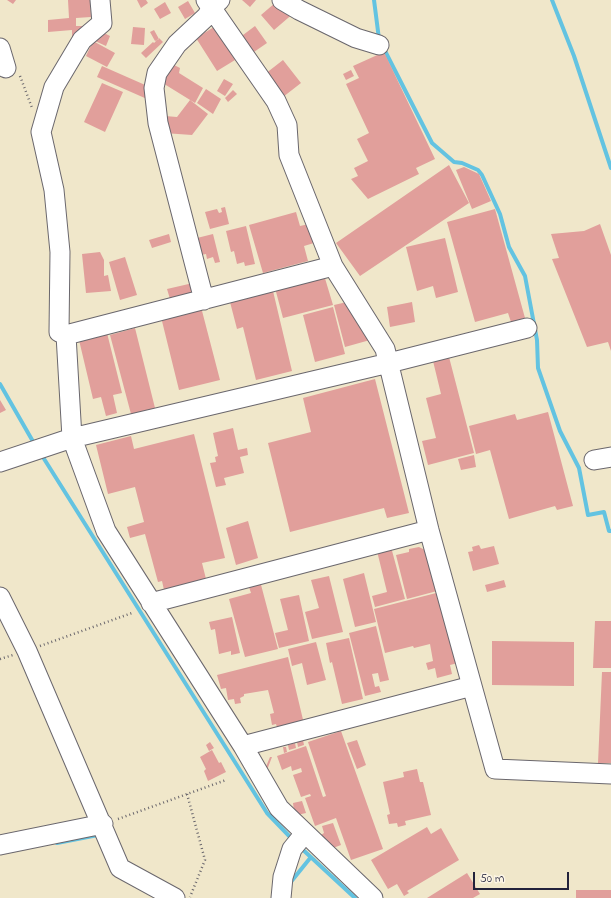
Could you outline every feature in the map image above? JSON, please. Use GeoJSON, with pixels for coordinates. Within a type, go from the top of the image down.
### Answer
{"type":"FeatureCollection","features":[{"type":"Feature","properties":{"kind":"street"},"geometry":{"type":"LineString","coordinates":[[100,0],[102,24],[82,40],[54,87],[41,132],[54,190],[60,252],[59,332],[66,335],[333,266]]}},
{"type":"Feature","properties":{"kind":"street"},"geometry":{"type":"LineString","coordinates":[[282,0],[298,10],[356,38],[379,45]]}},
{"type":"Feature","properties":{"kind":"street"},"geometry":{"type":"LineString","coordinates":[[212,3],[276,101],[287,125],[289,155],[333,266],[385,349],[429,530],[495,769],[611,774]]}},
{"type":"Feature","properties":{"kind":"street"},"geometry":{"type":"LineString","coordinates":[[204,300],[158,123],[154,88],[157,74],[177,44],[207,16],[212,3]]}},
{"type":"Feature","properties":{"kind":"street"},"geometry":{"type":"LineString","coordinates":[[0,462],[63,441],[389,363],[527,328]]}},
{"type":"Feature","properties":{"kind":"street"},"geometry":{"type":"LineString","coordinates":[[66,335],[63,441],[106,531],[243,746],[279,808],[373,898]]}},
{"type":"Feature","properties":{"kind":"street"},"geometry":{"type":"LineString","coordinates":[[151,603],[429,530]]}},
{"type":"Feature","properties":{"kind":"street"},"geometry":{"type":"LineString","coordinates":[[0,597],[27,651],[103,824],[120,868],[175,898]]}},
{"type":"Feature","properties":{"kind":"street"},"geometry":{"type":"LineString","coordinates":[[243,746],[472,686]]}},
{"type":"Feature","properties":{"kind":"street"},"geometry":{"type":"LineString","coordinates":[[0,844],[103,824]]}},
{"type":"Feature","properties":{"kind":"street"},"geometry":{"type":"LineString","coordinates":[[281,898],[283,877],[292,849],[305,833]]}},
{"type":"Feature","properties":{"kind":"path"},"geometry":{"type":"LineString","coordinates":[[3,58],[11,59],[16,64],[41,132]]}},
{"type":"Feature","properties":{"kind":"path"},"geometry":{"type":"LineString","coordinates":[[27,651],[132,613]]}},
{"type":"Feature","properties":{"kind":"path"},"geometry":{"type":"LineString","coordinates":[[103,824],[226,780]]}},
{"type":"Feature","properties":{"kind":"path"},"geometry":{"type":"LineString","coordinates":[[187,794],[205,860],[190,898]]}},
{"type":"Feature","properties":{"kind":"building"},"geometry":{"type":"Polygon","coordinates":[[[7,0],[16,0],[13,4],[7,0]]]}},
{"type":"Feature","properties":{"kind":"building"},"geometry":{"type":"Polygon","coordinates":[[[68,0],[90,0],[91,17],[76,18],[76,26],[84,26],[85,36],[72,37],[72,30],[48,32],[48,20],[69,18],[68,0]]]}},
{"type":"Feature","properties":{"kind":"building"},"geometry":{"type":"Polygon","coordinates":[[[137,0],[146,0],[148,3],[141,8],[137,0]]]}},
{"type":"Feature","properties":{"kind":"building"},"geometry":{"type":"Polygon","coordinates":[[[242,0],[256,0],[250,7],[242,0]]]}},
{"type":"Feature","properties":{"kind":"building"},"geometry":{"type":"Polygon","coordinates":[[[188,1],[195,13],[185,19],[178,7],[188,1]]]}},
{"type":"Feature","properties":{"kind":"building"},"geometry":{"type":"Polygon","coordinates":[[[165,2],[171,13],[160,19],[154,9],[165,2]]]}},
{"type":"Feature","properties":{"kind":"building"},"geometry":{"type":"Polygon","coordinates":[[[275,3],[295,12],[274,30],[261,15],[275,3]]]}},
{"type":"Feature","properties":{"kind":"building"},"geometry":{"type":"Polygon","coordinates":[[[255,26],[267,43],[251,54],[239,38],[255,26]]]}},
{"type":"Feature","properties":{"kind":"building"},"geometry":{"type":"Polygon","coordinates":[[[133,27],[145,28],[144,45],[131,44],[133,27]]]}},
{"type":"Feature","properties":{"kind":"building"},"geometry":{"type":"Polygon","coordinates":[[[214,27],[235,60],[217,71],[196,38],[214,27]]]}},
{"type":"Feature","properties":{"kind":"building"},"geometry":{"type":"Polygon","coordinates":[[[154,30],[159,39],[155,41],[150,32],[154,30]]]}},
{"type":"Feature","properties":{"kind":"building"},"geometry":{"type":"Polygon","coordinates":[[[100,31],[110,36],[106,46],[95,41],[100,31]]]}},
{"type":"Feature","properties":{"kind":"building"},"geometry":{"type":"Polygon","coordinates":[[[159,38],[163,42],[146,58],[141,53],[159,38]]]}},
{"type":"Feature","properties":{"kind":"building"},"geometry":{"type":"Polygon","coordinates":[[[93,41],[115,53],[107,67],[86,56],[93,41]]]}},
{"type":"Feature","properties":{"kind":"building"},"geometry":{"type":"Polygon","coordinates":[[[384,52],[435,159],[416,168],[419,174],[368,199],[351,179],[358,176],[354,168],[368,161],[357,139],[369,133],[346,84],[359,78],[353,66],[384,52]]]}},
{"type":"Feature","properties":{"kind":"building"},"geometry":{"type":"Polygon","coordinates":[[[283,60],[301,83],[283,97],[265,74],[283,60]]]}},
{"type":"Feature","properties":{"kind":"building"},"geometry":{"type":"Polygon","coordinates":[[[172,64],[180,68],[179,73],[203,88],[195,103],[161,82],[172,64]]]}},
{"type":"Feature","properties":{"kind":"building"},"geometry":{"type":"Polygon","coordinates":[[[102,66],[152,88],[147,99],[97,77],[102,66]]]}},
{"type":"Feature","properties":{"kind":"building"},"geometry":{"type":"Polygon","coordinates":[[[351,70],[354,76],[346,80],[343,74],[351,70]]]}},
{"type":"Feature","properties":{"kind":"building"},"geometry":{"type":"Polygon","coordinates":[[[224,79],[233,84],[225,96],[217,91],[224,79]]]}},
{"type":"Feature","properties":{"kind":"building"},"geometry":{"type":"Polygon","coordinates":[[[102,83],[123,92],[105,132],[84,122],[102,83]]]}},
{"type":"Feature","properties":{"kind":"building"},"geometry":{"type":"Polygon","coordinates":[[[206,89],[221,99],[213,114],[197,103],[206,89]]]}},
{"type":"Feature","properties":{"kind":"building"},"geometry":{"type":"Polygon","coordinates":[[[233,90],[237,94],[228,102],[225,98],[233,90]]]}},
{"type":"Feature","properties":{"kind":"building"},"geometry":{"type":"Polygon","coordinates":[[[190,100],[208,114],[192,135],[164,133],[165,116],[177,117],[190,100]]]}},
{"type":"Feature","properties":{"kind":"building"},"geometry":{"type":"Polygon","coordinates":[[[449,165],[469,203],[360,276],[336,243],[449,165]]]}},
{"type":"Feature","properties":{"kind":"building"},"geometry":{"type":"Polygon","coordinates":[[[464,167],[479,174],[491,201],[472,209],[456,170],[464,167]]]}},
{"type":"Feature","properties":{"kind":"building"},"geometry":{"type":"Polygon","coordinates":[[[225,207],[229,224],[210,229],[205,212],[217,209],[219,213],[222,212],[221,208],[225,207]]]}},
{"type":"Feature","properties":{"kind":"building"},"geometry":{"type":"Polygon","coordinates":[[[495,209],[525,318],[511,322],[508,313],[475,322],[447,222],[495,209]]]}},
{"type":"Feature","properties":{"kind":"building"},"geometry":{"type":"Polygon","coordinates":[[[296,212],[300,226],[309,224],[314,243],[304,246],[308,261],[263,273],[249,225],[296,212]]]}},
{"type":"Feature","properties":{"kind":"building"},"geometry":{"type":"Polygon","coordinates":[[[600,224],[611,255],[611,351],[608,342],[587,347],[552,259],[559,258],[551,234],[584,231],[600,224]]]}},
{"type":"Feature","properties":{"kind":"building"},"geometry":{"type":"Polygon","coordinates":[[[246,226],[255,264],[245,266],[244,262],[237,264],[234,251],[231,252],[226,231],[246,226]]]}},
{"type":"Feature","properties":{"kind":"building"},"geometry":{"type":"Polygon","coordinates":[[[169,234],[171,242],[152,248],[149,240],[169,234]]]}},
{"type":"Feature","properties":{"kind":"building"},"geometry":{"type":"Polygon","coordinates":[[[213,234],[220,262],[215,263],[213,257],[207,259],[206,254],[201,255],[197,238],[213,234]]]}},
{"type":"Feature","properties":{"kind":"building"},"geometry":{"type":"Polygon","coordinates":[[[445,238],[458,292],[436,298],[433,286],[417,291],[406,247],[445,238]]]}},
{"type":"Feature","properties":{"kind":"building"},"geometry":{"type":"Polygon","coordinates":[[[100,252],[104,260],[104,276],[108,275],[111,291],[86,293],[82,254],[100,252]]]}},
{"type":"Feature","properties":{"kind":"building"},"geometry":{"type":"Polygon","coordinates":[[[125,257],[137,295],[120,300],[109,262],[125,257]]]}},
{"type":"Feature","properties":{"kind":"building"},"geometry":{"type":"Polygon","coordinates":[[[324,275],[333,305],[283,318],[275,288],[324,275]]]}},
{"type":"Feature","properties":{"kind":"building"},"geometry":{"type":"Polygon","coordinates":[[[193,283],[195,292],[170,299],[167,289],[193,283]]]}},
{"type":"Feature","properties":{"kind":"building"},"geometry":{"type":"Polygon","coordinates":[[[273,291],[292,371],[256,380],[243,327],[237,329],[230,302],[273,291]]]}},
{"type":"Feature","properties":{"kind":"building"},"geometry":{"type":"Polygon","coordinates":[[[347,302],[370,340],[345,347],[334,305],[347,302]]]}},
{"type":"Feature","properties":{"kind":"building"},"geometry":{"type":"Polygon","coordinates":[[[412,302],[415,322],[390,327],[387,307],[412,302]]]}},
{"type":"Feature","properties":{"kind":"building"},"geometry":{"type":"Polygon","coordinates":[[[201,307],[220,380],[179,390],[161,317],[201,307]]]}},
{"type":"Feature","properties":{"kind":"building"},"geometry":{"type":"Polygon","coordinates":[[[333,307],[345,354],[315,362],[303,315],[333,307]]]}},
{"type":"Feature","properties":{"kind":"building"},"geometry":{"type":"Polygon","coordinates":[[[135,328],[155,408],[131,414],[110,335],[135,328]]]}},
{"type":"Feature","properties":{"kind":"building"},"geometry":{"type":"Polygon","coordinates":[[[107,333],[122,393],[113,395],[117,413],[106,416],[101,397],[93,399],[79,340],[107,333]]]}},
{"type":"Feature","properties":{"kind":"building"},"geometry":{"type":"Polygon","coordinates":[[[449,357],[474,453],[428,465],[422,441],[436,438],[426,398],[441,394],[433,361],[449,357]]]}},
{"type":"Feature","properties":{"kind":"building"},"geometry":{"type":"Polygon","coordinates":[[[375,379],[409,513],[387,518],[384,508],[290,532],[268,443],[311,432],[303,398],[375,379]]]}},
{"type":"Feature","properties":{"kind":"building"},"geometry":{"type":"Polygon","coordinates":[[[0,400],[6,410],[0,413],[0,400]]]}},
{"type":"Feature","properties":{"kind":"building"},"geometry":{"type":"Polygon","coordinates":[[[548,412],[573,506],[557,510],[555,506],[509,519],[490,450],[476,454],[469,426],[515,414],[517,420],[548,412]]]}},
{"type":"Feature","properties":{"kind":"building"},"geometry":{"type":"Polygon","coordinates":[[[233,428],[238,450],[247,448],[248,455],[240,457],[244,473],[224,478],[226,485],[216,487],[210,463],[216,462],[215,457],[218,456],[213,433],[233,428]]]}},
{"type":"Feature","properties":{"kind":"building"},"geometry":{"type":"Polygon","coordinates":[[[194,434],[225,558],[202,563],[206,579],[164,590],[162,581],[158,582],[145,534],[130,538],[127,527],[144,522],[135,487],[108,494],[96,445],[131,436],[134,449],[194,434]]]}},
{"type":"Feature","properties":{"kind":"building"},"geometry":{"type":"Polygon","coordinates":[[[474,455],[476,467],[461,470],[458,459],[474,455]]]}},
{"type":"Feature","properties":{"kind":"building"},"geometry":{"type":"Polygon","coordinates":[[[248,521],[258,558],[236,565],[226,528],[248,521]]]}},
{"type":"Feature","properties":{"kind":"building"},"geometry":{"type":"Polygon","coordinates":[[[479,545],[481,549],[494,546],[499,564],[473,571],[468,552],[473,551],[472,547],[479,545]]]}},
{"type":"Feature","properties":{"kind":"building"},"geometry":{"type":"Polygon","coordinates":[[[391,547],[405,599],[375,607],[372,596],[387,592],[377,551],[391,547]]]}},
{"type":"Feature","properties":{"kind":"building"},"geometry":{"type":"Polygon","coordinates":[[[419,547],[427,551],[437,591],[407,599],[396,555],[409,552],[409,549],[419,547]]]}},
{"type":"Feature","properties":{"kind":"building"},"geometry":{"type":"Polygon","coordinates":[[[364,573],[376,622],[355,627],[343,579],[364,573]]]}},
{"type":"Feature","properties":{"kind":"building"},"geometry":{"type":"Polygon","coordinates":[[[329,576],[343,632],[312,639],[305,612],[319,608],[311,580],[329,576]]]}},
{"type":"Feature","properties":{"kind":"building"},"geometry":{"type":"Polygon","coordinates":[[[504,580],[506,587],[487,592],[485,585],[504,580]]]}},
{"type":"Feature","properties":{"kind":"building"},"geometry":{"type":"Polygon","coordinates":[[[260,581],[278,649],[245,657],[229,599],[251,593],[248,584],[260,581]]]}},
{"type":"Feature","properties":{"kind":"building"},"geometry":{"type":"Polygon","coordinates":[[[440,592],[458,663],[450,665],[452,674],[437,678],[435,668],[428,670],[426,663],[433,661],[430,644],[414,648],[413,646],[385,653],[374,609],[440,592]]]}},
{"type":"Feature","properties":{"kind":"building"},"geometry":{"type":"Polygon","coordinates":[[[299,595],[309,641],[279,648],[275,633],[288,630],[280,599],[299,595]]]}},
{"type":"Feature","properties":{"kind":"building"},"geometry":{"type":"Polygon","coordinates":[[[232,617],[240,653],[231,655],[231,651],[219,654],[215,629],[211,630],[209,622],[232,617]]]}},
{"type":"Feature","properties":{"kind":"building"},"geometry":{"type":"Polygon","coordinates":[[[595,621],[611,621],[611,668],[593,668],[595,621]]]}},
{"type":"Feature","properties":{"kind":"building"},"geometry":{"type":"Polygon","coordinates":[[[376,626],[389,680],[380,682],[378,673],[372,674],[375,687],[379,686],[381,692],[365,696],[349,633],[376,626]]]}},
{"type":"Feature","properties":{"kind":"building"},"geometry":{"type":"Polygon","coordinates":[[[349,638],[363,699],[342,704],[332,662],[330,663],[326,643],[349,638]]]}},
{"type":"Feature","properties":{"kind":"building"},"geometry":{"type":"Polygon","coordinates":[[[492,641],[574,642],[574,686],[492,685],[492,641]]]}},
{"type":"Feature","properties":{"kind":"building"},"geometry":{"type":"Polygon","coordinates":[[[316,642],[326,680],[307,685],[302,663],[292,666],[288,649],[316,642]]]}},
{"type":"Feature","properties":{"kind":"building"},"geometry":{"type":"Polygon","coordinates":[[[288,657],[305,728],[279,734],[276,724],[272,725],[270,714],[274,713],[268,690],[244,694],[244,696],[240,698],[241,703],[235,704],[234,699],[228,700],[226,688],[221,689],[217,675],[288,657]]]}},
{"type":"Feature","properties":{"kind":"building"},"geometry":{"type":"Polygon","coordinates":[[[602,672],[611,672],[611,763],[598,763],[602,672]]]}},
{"type":"Feature","properties":{"kind":"building"},"geometry":{"type":"Polygon","coordinates":[[[341,731],[383,849],[351,860],[336,818],[315,826],[305,798],[311,796],[310,794],[301,797],[293,775],[302,772],[301,768],[292,771],[291,766],[282,770],[277,756],[306,746],[323,797],[326,796],[308,742],[341,731]]]}},
{"type":"Feature","properties":{"kind":"building"},"geometry":{"type":"Polygon","coordinates":[[[303,740],[304,745],[298,747],[297,742],[303,740]]]}},
{"type":"Feature","properties":{"kind":"building"},"geometry":{"type":"Polygon","coordinates":[[[357,740],[366,765],[357,769],[347,743],[357,740]]]}},
{"type":"Feature","properties":{"kind":"building"},"geometry":{"type":"Polygon","coordinates":[[[210,742],[214,748],[209,751],[206,745],[210,742]]]}},
{"type":"Feature","properties":{"kind":"building"},"geometry":{"type":"Polygon","coordinates":[[[295,743],[296,748],[289,750],[288,745],[295,743]]]}},
{"type":"Feature","properties":{"kind":"building"},"geometry":{"type":"Polygon","coordinates":[[[283,747],[286,747],[287,752],[284,753],[283,747]]]}},
{"type":"Feature","properties":{"kind":"building"},"geometry":{"type":"Polygon","coordinates":[[[212,750],[226,772],[208,781],[204,771],[206,769],[200,757],[212,750]]]}},
{"type":"Feature","properties":{"kind":"building"},"geometry":{"type":"Polygon","coordinates":[[[270,757],[272,757],[267,770],[265,769],[270,757]]]}},
{"type":"Feature","properties":{"kind":"building"},"geometry":{"type":"Polygon","coordinates":[[[417,769],[420,782],[423,782],[431,815],[405,821],[406,825],[398,827],[397,823],[389,824],[387,815],[390,814],[383,782],[404,777],[403,772],[417,769]]]}},
{"type":"Feature","properties":{"kind":"building"},"geometry":{"type":"Polygon","coordinates":[[[302,801],[306,813],[297,815],[294,811],[293,803],[302,801]]]}},
{"type":"Feature","properties":{"kind":"building"},"geometry":{"type":"Polygon","coordinates":[[[333,823],[341,845],[333,848],[321,835],[324,833],[322,826],[333,823]]]}},
{"type":"Feature","properties":{"kind":"building"},"geometry":{"type":"Polygon","coordinates":[[[427,827],[431,834],[441,828],[459,860],[407,891],[409,893],[404,896],[397,884],[388,889],[371,860],[427,827]]]}},
{"type":"Feature","properties":{"kind":"building"},"geometry":{"type":"Polygon","coordinates":[[[467,873],[480,894],[473,898],[427,898],[467,873]]]}},
{"type":"Feature","properties":{"kind":"building"},"geometry":{"type":"Polygon","coordinates":[[[576,890],[611,890],[611,898],[576,898],[576,890]]]}},
{"type":"Feature","properties":{"kind":"waterway"},"geometry":{"type":"LineString","coordinates":[[374,0],[379,39]]}},
{"type":"Feature","properties":{"kind":"waterway"},"geometry":{"type":"LineString","coordinates":[[552,0],[574,56],[611,168]]}},
{"type":"Feature","properties":{"kind":"waterway"},"geometry":{"type":"LineString","coordinates":[[383,47],[432,143],[454,162],[462,163],[478,170],[482,175],[500,214],[509,247],[525,276],[537,340],[538,368],[560,431],[579,468],[588,515],[604,512],[609,531],[611,531]]}},
{"type":"Feature","properties":{"kind":"waterway"},"geometry":{"type":"LineString","coordinates":[[0,384],[35,445]]}},
{"type":"Feature","properties":{"kind":"waterway"},"geometry":{"type":"LineString","coordinates":[[41,454],[267,813],[292,839]]}},
{"type":"Feature","properties":{"kind":"waterway"},"geometry":{"type":"LineString","coordinates":[[57,843],[98,835],[99,837]]}},
{"type":"Feature","properties":{"kind":"waterway"},"geometry":{"type":"LineString","coordinates":[[301,848],[355,898]]}},
{"type":"Feature","properties":{"kind":"waterway"},"geometry":{"type":"LineString","coordinates":[[290,883],[311,857]]}}]}
